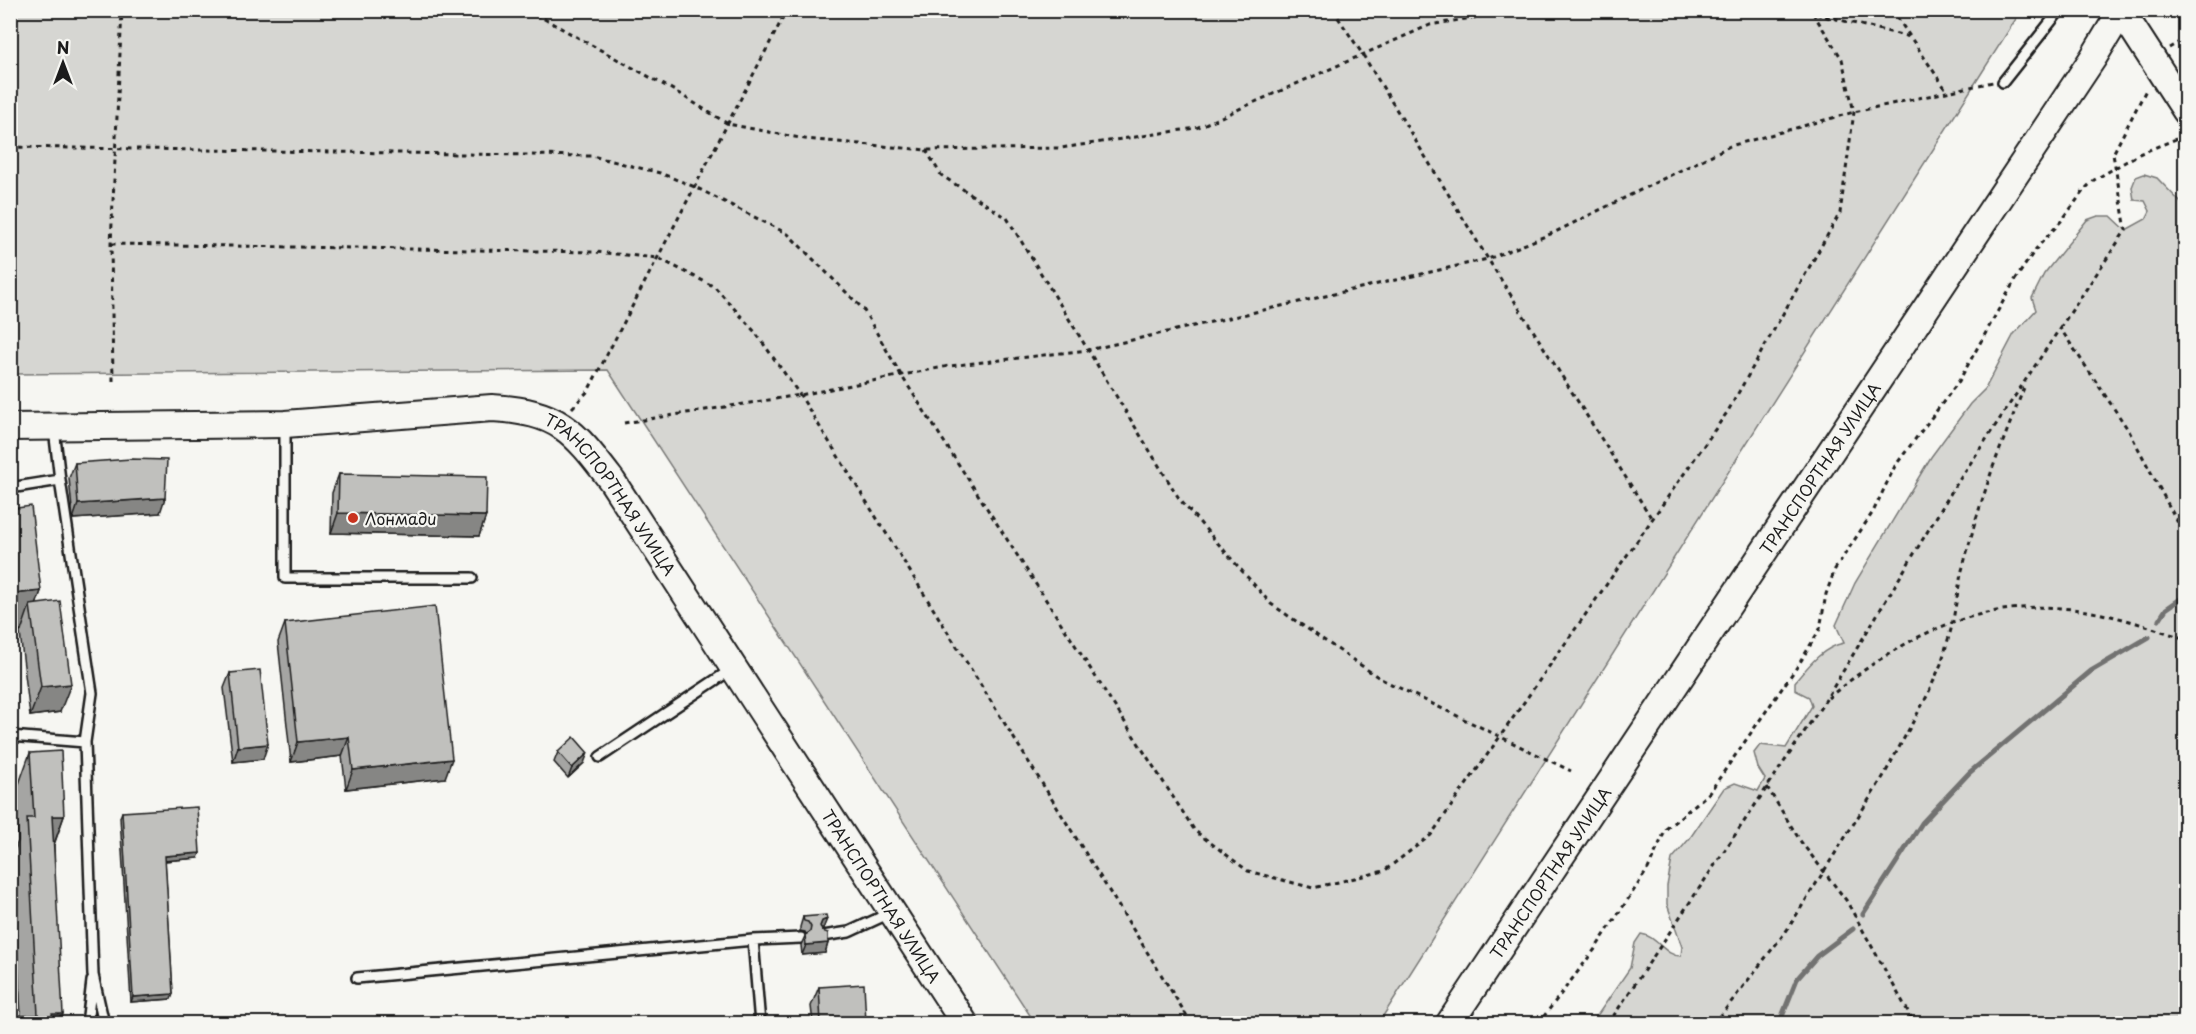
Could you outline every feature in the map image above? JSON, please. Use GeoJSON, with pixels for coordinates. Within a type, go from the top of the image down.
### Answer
{"type":"FeatureCollection","features":[{"type":"Feature","properties":{"kind":"street","name":"ТРАНСПОРТНАЯ УЛИЦА"},"geometry":{"type":"LineString","coordinates":[[1449,1023],[2087,68],[2121,11],[2186,111]]}},
{"type":"Feature","properties":{"kind":"street","name":"ТРАНСПОРТНАЯ УЛИЦА"},"geometry":{"type":"LineString","coordinates":[[10,427],[285,424],[492,408],[522,410],[559,422],[584,444],[612,482],[965,1023]]}},
{"type":"Feature","properties":{"kind":"lane"},"geometry":{"type":"LineString","coordinates":[[2003,82],[2060,10]]}},
{"type":"Feature","properties":{"kind":"lane"},"geometry":{"type":"LineString","coordinates":[[285,424],[285,578],[472,578]]}},
{"type":"Feature","properties":{"kind":"lane"},"geometry":{"type":"LineString","coordinates":[[54,427],[92,693],[85,742],[93,975],[87,1023]]}},
{"type":"Feature","properties":{"kind":"lane"},"geometry":{"type":"LineString","coordinates":[[10,488],[60,480]]}},
{"type":"Feature","properties":{"kind":"lane"},"geometry":{"type":"LineString","coordinates":[[600,756],[732,669]]}},
{"type":"Feature","properties":{"kind":"lane"},"geometry":{"type":"LineString","coordinates":[[10,736],[85,742]]}},
{"type":"Feature","properties":{"kind":"lane"},"geometry":{"type":"LineString","coordinates":[[824,936],[849,932],[892,912]]}},
{"type":"Feature","properties":{"kind":"lane"},"geometry":{"type":"LineString","coordinates":[[357,978],[753,940],[801,938]]}},
{"type":"Feature","properties":{"kind":"lane"},"geometry":{"type":"LineString","coordinates":[[753,940],[760,1023]]}},
{"type":"Feature","properties":{"kind":"lane"},"geometry":{"type":"LineString","coordinates":[[93,975],[104,1023]]}},
{"type":"Feature","properties":{"kind":"path"},"geometry":{"type":"LineString","coordinates":[[113,381],[111,244],[122,10]]}},
{"type":"Feature","properties":{"kind":"path"},"geometry":{"type":"LineString","coordinates":[[559,422],[588,391],[787,10]]}},
{"type":"Feature","properties":{"kind":"path"},"geometry":{"type":"LineString","coordinates":[[1333,10],[1652,519]]}},
{"type":"Feature","properties":{"kind":"path"},"geometry":{"type":"LineString","coordinates":[[531,11],[728,123],[805,139],[926,150],[1061,148],[1196,128],[1430,25],[1520,10]]}},
{"type":"Feature","properties":{"kind":"path"},"geometry":{"type":"LineString","coordinates":[[1799,10],[1811,11],[1910,37]]}},
{"type":"Feature","properties":{"kind":"path"},"geometry":{"type":"LineString","coordinates":[[1892,10],[1947,91]]}},
{"type":"Feature","properties":{"kind":"path"},"geometry":{"type":"LineString","coordinates":[[10,147],[592,156],[660,173],[695,187],[788,234],[863,309],[901,375],[1195,831],[1248,871],[1312,888],[1384,871],[1431,835],[1728,411],[1840,213],[1854,112],[1842,59],[1811,11]]}},
{"type":"Feature","properties":{"kind":"path"},"geometry":{"type":"LineString","coordinates":[[2153,60],[2186,38]]}},
{"type":"Feature","properties":{"kind":"path"},"geometry":{"type":"LineString","coordinates":[[624,423],[800,395],[949,366],[1088,350],[1488,259],[1552,233],[1730,146],[1854,112],[1947,91],[2003,82]]}},
{"type":"Feature","properties":{"kind":"path"},"geometry":{"type":"LineString","coordinates":[[1608,1023],[1825,701],[1952,491],[2126,230],[2113,154],[2148,86]]}},
{"type":"Feature","properties":{"kind":"path"},"geometry":{"type":"LineString","coordinates":[[1538,1023],[1595,949],[1648,869],[1666,829],[1709,793],[1799,664],[1820,629],[1826,594],[1835,569],[1873,512],[1895,466],[1959,381],[2015,280],[2035,250],[2094,180],[2139,154],[2186,135]]}},
{"type":"Feature","properties":{"kind":"path"},"geometry":{"type":"LineString","coordinates":[[926,150],[941,175],[1007,218],[1180,500],[1271,604],[1381,678],[1571,771]]}},
{"type":"Feature","properties":{"kind":"path"},"geometry":{"type":"LineString","coordinates":[[111,244],[595,252],[658,258],[715,287],[755,332],[800,395],[1192,1023]]}},
{"type":"Feature","properties":{"kind":"path"},"geometry":{"type":"LineString","coordinates":[[2060,328],[2129,430],[2186,538]]}},
{"type":"Feature","properties":{"kind":"path"},"geometry":{"type":"LineString","coordinates":[[1714,1023],[1786,930],[1824,872],[1883,777],[1927,696],[1941,664],[1953,621],[1961,574],[1976,519],[2009,424],[2029,375]]}},
{"type":"Feature","properties":{"kind":"path"},"geometry":{"type":"LineString","coordinates":[[1825,701],[1871,665],[1899,647],[1953,621],[2001,610],[2057,608],[2111,616],[2186,639]]}},
{"type":"Feature","properties":{"kind":"path"},"geometry":{"type":"LineString","coordinates":[[1767,787],[1801,843],[1846,900],[1915,1023]]}},
{"type":"Feature","properties":{"kind":"shaded area"},"geometry":{"type":"Polygon","coordinates":[[[10,11],[2021,11],[1378,1024],[1035,1023],[608,370],[11,374],[10,11]]]}},
{"type":"Feature","properties":{"kind":"shaded area"},"geometry":{"type":"Polygon","coordinates":[[[2144,174],[2157,178],[2186,208],[2185,1023],[1592,1023],[1630,968],[1635,943],[1641,934],[1652,938],[1670,953],[1681,956],[1682,947],[1667,904],[1667,886],[1672,859],[1690,838],[1724,788],[1735,783],[1758,791],[1765,779],[1758,768],[1754,753],[1760,745],[1786,748],[1812,706],[1809,697],[1795,690],[1795,682],[1811,663],[1829,648],[1844,643],[1836,625],[1855,583],[1931,457],[1970,404],[1985,389],[2014,334],[2036,310],[2032,298],[2044,274],[2087,220],[2098,216],[2111,216],[2126,230],[2146,219],[2150,211],[2145,201],[2134,200],[2132,187],[2136,177],[2144,174]]]}},
{"type":"Feature","properties":{"kind":"building"},"geometry":{"type":"Polygon","coordinates":[[[131,459],[167,460],[165,498],[78,504],[75,463],[131,459]]]}},
{"type":"Feature","properties":{"kind":"building"},"geometry":{"type":"Polygon","coordinates":[[[339,474],[487,477],[486,516],[338,513],[339,474]]]}},
{"type":"Feature","properties":{"kind":"building"},"geometry":{"type":"Polygon","coordinates":[[[31,506],[41,591],[11,594],[10,509],[31,506]]]}},
{"type":"Feature","properties":{"kind":"building"},"geometry":{"type":"Polygon","coordinates":[[[60,601],[71,684],[41,687],[30,605],[60,601]]]}},
{"type":"Feature","properties":{"kind":"building"},"geometry":{"type":"Polygon","coordinates":[[[435,606],[452,759],[353,770],[349,737],[298,742],[285,623],[435,606]]]}},
{"type":"Feature","properties":{"kind":"building"},"geometry":{"type":"Polygon","coordinates":[[[260,670],[268,744],[238,747],[230,673],[260,670]]]}},
{"type":"Feature","properties":{"kind":"building"},"geometry":{"type":"Polygon","coordinates":[[[574,737],[588,753],[572,768],[558,752],[574,737]]]}},
{"type":"Feature","properties":{"kind":"building"},"geometry":{"type":"Polygon","coordinates":[[[61,751],[64,816],[52,816],[63,1014],[52,1014],[52,1023],[20,1023],[20,1016],[38,1015],[27,818],[34,818],[30,753],[61,751]]]}},
{"type":"Feature","properties":{"kind":"building"},"geometry":{"type":"Polygon","coordinates":[[[197,807],[200,853],[165,856],[173,994],[133,997],[122,812],[197,807]]]}},
{"type":"Feature","properties":{"kind":"building"},"geometry":{"type":"Polygon","coordinates":[[[826,915],[827,919],[822,921],[820,926],[822,931],[828,933],[828,943],[806,945],[805,935],[810,932],[811,927],[803,917],[826,915]]]}},
{"type":"Feature","properties":{"kind":"building"},"geometry":{"type":"Polygon","coordinates":[[[864,984],[866,1023],[821,1023],[819,987],[864,984]]]}},
{"type":"Feature","properties":{"kind":"waterway"},"geometry":{"type":"LineString","coordinates":[[2159,620],[2166,609],[2186,595]]}},
{"type":"Feature","properties":{"kind":"waterway"},"geometry":{"type":"LineString","coordinates":[[1863,914],[1922,823],[1969,773],[2091,671],[2149,637]]}},
{"type":"Feature","properties":{"kind":"waterway"},"geometry":{"type":"LineString","coordinates":[[1779,1024],[1797,979],[1817,956],[1853,929]]}},
{"type":"Feature","properties":{"kind":"place","name":"Лонмади"},"geometry":{"type":"Point","coordinates":[353,518]}}]}
